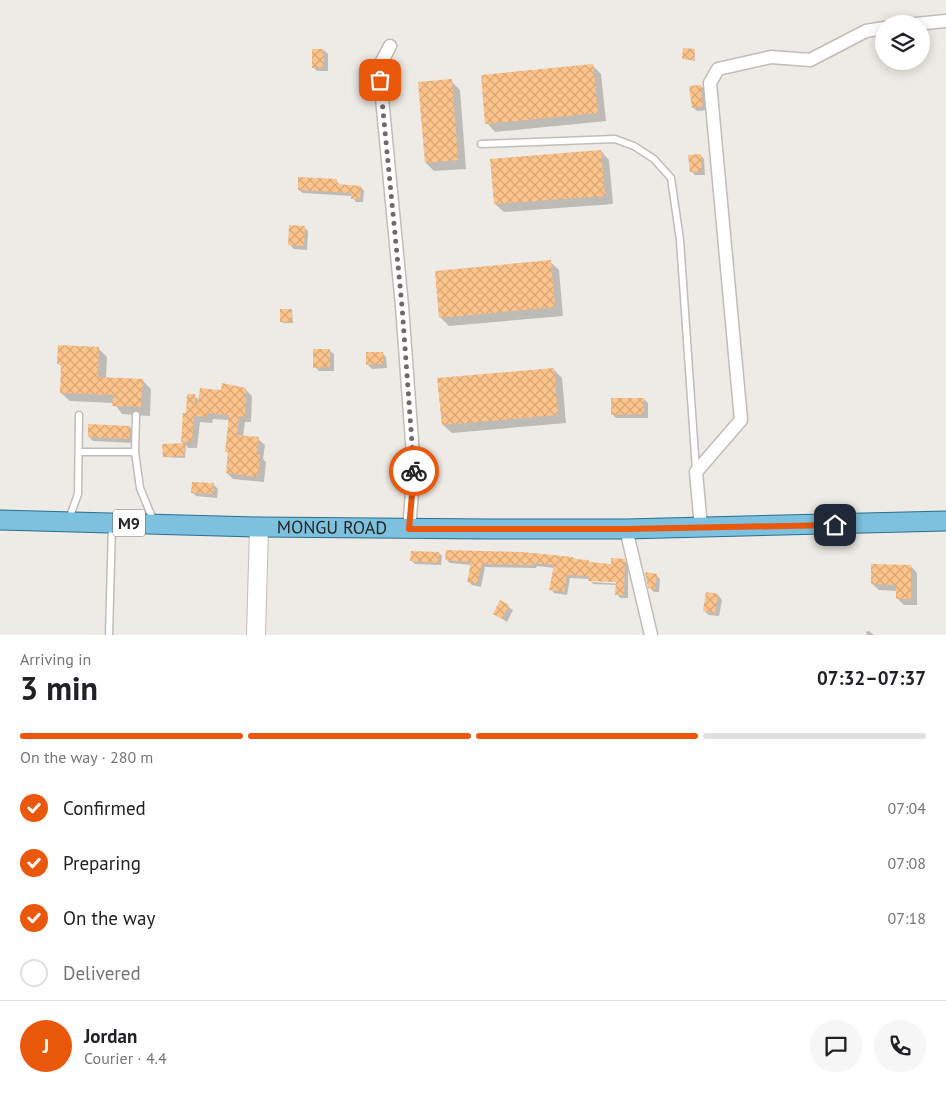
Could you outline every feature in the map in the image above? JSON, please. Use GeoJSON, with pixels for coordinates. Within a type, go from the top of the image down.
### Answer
{"type":"FeatureCollection","features":[{"type":"Feature","properties":{"kind":"main road","name":"M9"},"geometry":{"type":"LineString","coordinates":[[0,520],[259,527]]}},
{"type":"Feature","properties":{"kind":"main road","name":"MONGU ROAD"},"geometry":{"type":"LineString","coordinates":[[259,527],[626,529],[946,521]]}},
{"type":"Feature","properties":{"kind":"main road"},"geometry":{"type":"LineString","coordinates":[[256,635],[259,527]]}},
{"type":"Feature","properties":{"kind":"street"},"geometry":{"type":"LineString","coordinates":[[930,23],[946,21]]}},
{"type":"Feature","properties":{"kind":"street"},"geometry":{"type":"LineString","coordinates":[[701,527],[696,472],[741,420],[710,82],[718,70],[771,57],[810,60],[866,31],[875,30]]}},
{"type":"Feature","properties":{"kind":"street"},"geometry":{"type":"LineString","coordinates":[[390,46],[379,67],[402,306],[414,469],[409,529]]}},
{"type":"Feature","properties":{"kind":"street"},"geometry":{"type":"LineString","coordinates":[[626,529],[651,635]]}},
{"type":"Feature","properties":{"kind":"lane"},"geometry":{"type":"LineString","coordinates":[[481,144],[615,139],[634,146],[654,159],[671,178],[680,240],[696,472]]}},
{"type":"Feature","properties":{"kind":"lane"},"geometry":{"type":"LineString","coordinates":[[68,522],[78,494],[79,415]]}},
{"type":"Feature","properties":{"kind":"lane"},"geometry":{"type":"LineString","coordinates":[[136,415],[135,452],[140,488],[155,524]]}},
{"type":"Feature","properties":{"kind":"lane"},"geometry":{"type":"LineString","coordinates":[[79,452],[135,452]]}},
{"type":"Feature","properties":{"kind":"lane"},"geometry":{"type":"LineString","coordinates":[[109,635],[112,523]]}},
{"type":"Feature","properties":{"kind":"building"},"geometry":{"type":"Polygon","coordinates":[[[683,48],[695,49],[694,60],[682,59],[683,48]]]}},
{"type":"Feature","properties":{"kind":"building"},"geometry":{"type":"Polygon","coordinates":[[[312,49],[324,49],[324,67],[312,68],[312,49]]]}},
{"type":"Feature","properties":{"kind":"building"},"geometry":{"type":"Polygon","coordinates":[[[593,64],[598,113],[485,124],[481,75],[593,64]]]}},
{"type":"Feature","properties":{"kind":"building"},"geometry":{"type":"Polygon","coordinates":[[[452,79],[458,160],[425,163],[418,82],[452,79]]]}},
{"type":"Feature","properties":{"kind":"building"},"geometry":{"type":"Polygon","coordinates":[[[701,85],[703,106],[692,108],[689,86],[701,85]]]}},
{"type":"Feature","properties":{"kind":"building"},"geometry":{"type":"Polygon","coordinates":[[[601,150],[605,196],[494,204],[490,159],[601,150]]]}},
{"type":"Feature","properties":{"kind":"building"},"geometry":{"type":"Polygon","coordinates":[[[701,154],[702,171],[690,172],[688,155],[701,154]]]}},
{"type":"Feature","properties":{"kind":"building"},"geometry":{"type":"Polygon","coordinates":[[[298,177],[337,179],[337,184],[361,186],[360,199],[351,199],[351,193],[298,190],[298,177]]]}},
{"type":"Feature","properties":{"kind":"building"},"geometry":{"type":"Polygon","coordinates":[[[289,225],[305,226],[304,246],[288,245],[289,225]]]}},
{"type":"Feature","properties":{"kind":"building"},"geometry":{"type":"Polygon","coordinates":[[[551,260],[555,307],[439,318],[435,271],[551,260]]]}},
{"type":"Feature","properties":{"kind":"building"},"geometry":{"type":"Polygon","coordinates":[[[280,309],[292,309],[292,322],[280,322],[280,309]]]}},
{"type":"Feature","properties":{"kind":"building"},"geometry":{"type":"Polygon","coordinates":[[[58,345],[99,347],[98,377],[143,379],[141,407],[112,406],[113,395],[60,393],[61,364],[57,364],[58,345]]]}},
{"type":"Feature","properties":{"kind":"building"},"geometry":{"type":"Polygon","coordinates":[[[313,349],[330,349],[330,367],[313,368],[313,349]]]}},
{"type":"Feature","properties":{"kind":"building"},"geometry":{"type":"Polygon","coordinates":[[[366,352],[383,352],[383,364],[366,365],[366,352]]]}},
{"type":"Feature","properties":{"kind":"building"},"geometry":{"type":"Polygon","coordinates":[[[554,368],[558,415],[442,425],[437,378],[554,368]]]}},
{"type":"Feature","properties":{"kind":"building"},"geometry":{"type":"Polygon","coordinates":[[[222,383],[246,388],[245,417],[239,416],[237,435],[259,437],[257,454],[260,455],[258,477],[226,473],[228,452],[225,452],[229,415],[207,413],[207,417],[194,416],[192,442],[181,442],[183,413],[186,413],[187,394],[195,394],[195,403],[198,403],[200,388],[221,390],[222,383]]]}},
{"type":"Feature","properties":{"kind":"building"},"geometry":{"type":"Polygon","coordinates":[[[611,398],[644,398],[644,414],[611,415],[611,398]]]}},
{"type":"Feature","properties":{"kind":"building"},"geometry":{"type":"Polygon","coordinates":[[[88,424],[130,426],[129,439],[88,437],[88,424]]]}},
{"type":"Feature","properties":{"kind":"building"},"geometry":{"type":"Polygon","coordinates":[[[185,443],[184,456],[163,457],[162,444],[185,443]]]}},
{"type":"Feature","properties":{"kind":"building"},"geometry":{"type":"Polygon","coordinates":[[[192,482],[214,483],[213,494],[191,493],[192,482]]]}},
{"type":"Feature","properties":{"kind":"building"},"geometry":{"type":"Polygon","coordinates":[[[446,550],[522,552],[573,557],[573,559],[589,560],[589,562],[611,564],[611,558],[625,559],[624,595],[615,595],[616,582],[588,581],[589,576],[567,575],[564,592],[549,590],[554,565],[533,563],[533,565],[482,564],[477,584],[467,582],[471,562],[445,560],[446,550]]]}},
{"type":"Feature","properties":{"kind":"building"},"geometry":{"type":"Polygon","coordinates":[[[411,551],[439,552],[439,563],[410,561],[411,551]]]}},
{"type":"Feature","properties":{"kind":"building"},"geometry":{"type":"Polygon","coordinates":[[[871,564],[911,565],[911,599],[896,599],[896,585],[871,584],[871,564]]]}},
{"type":"Feature","properties":{"kind":"building"},"geometry":{"type":"Polygon","coordinates":[[[645,572],[657,574],[655,589],[648,588],[645,572]]]}},
{"type":"Feature","properties":{"kind":"building"},"geometry":{"type":"Polygon","coordinates":[[[706,592],[718,594],[715,613],[703,611],[706,592]]]}},
{"type":"Feature","properties":{"kind":"building"},"geometry":{"type":"Polygon","coordinates":[[[500,600],[509,605],[502,619],[493,614],[500,600]]]}},
{"type":"Feature","properties":{"kind":"way so far"},"geometry":{"type":"LineString","coordinates":[[380,80],[396,260],[402,306],[414,471]]}},
{"type":"Feature","properties":{"kind":"route"},"geometry":{"type":"LineString","coordinates":[[414,471],[409,529],[626,529],[835,525]]}}]}
